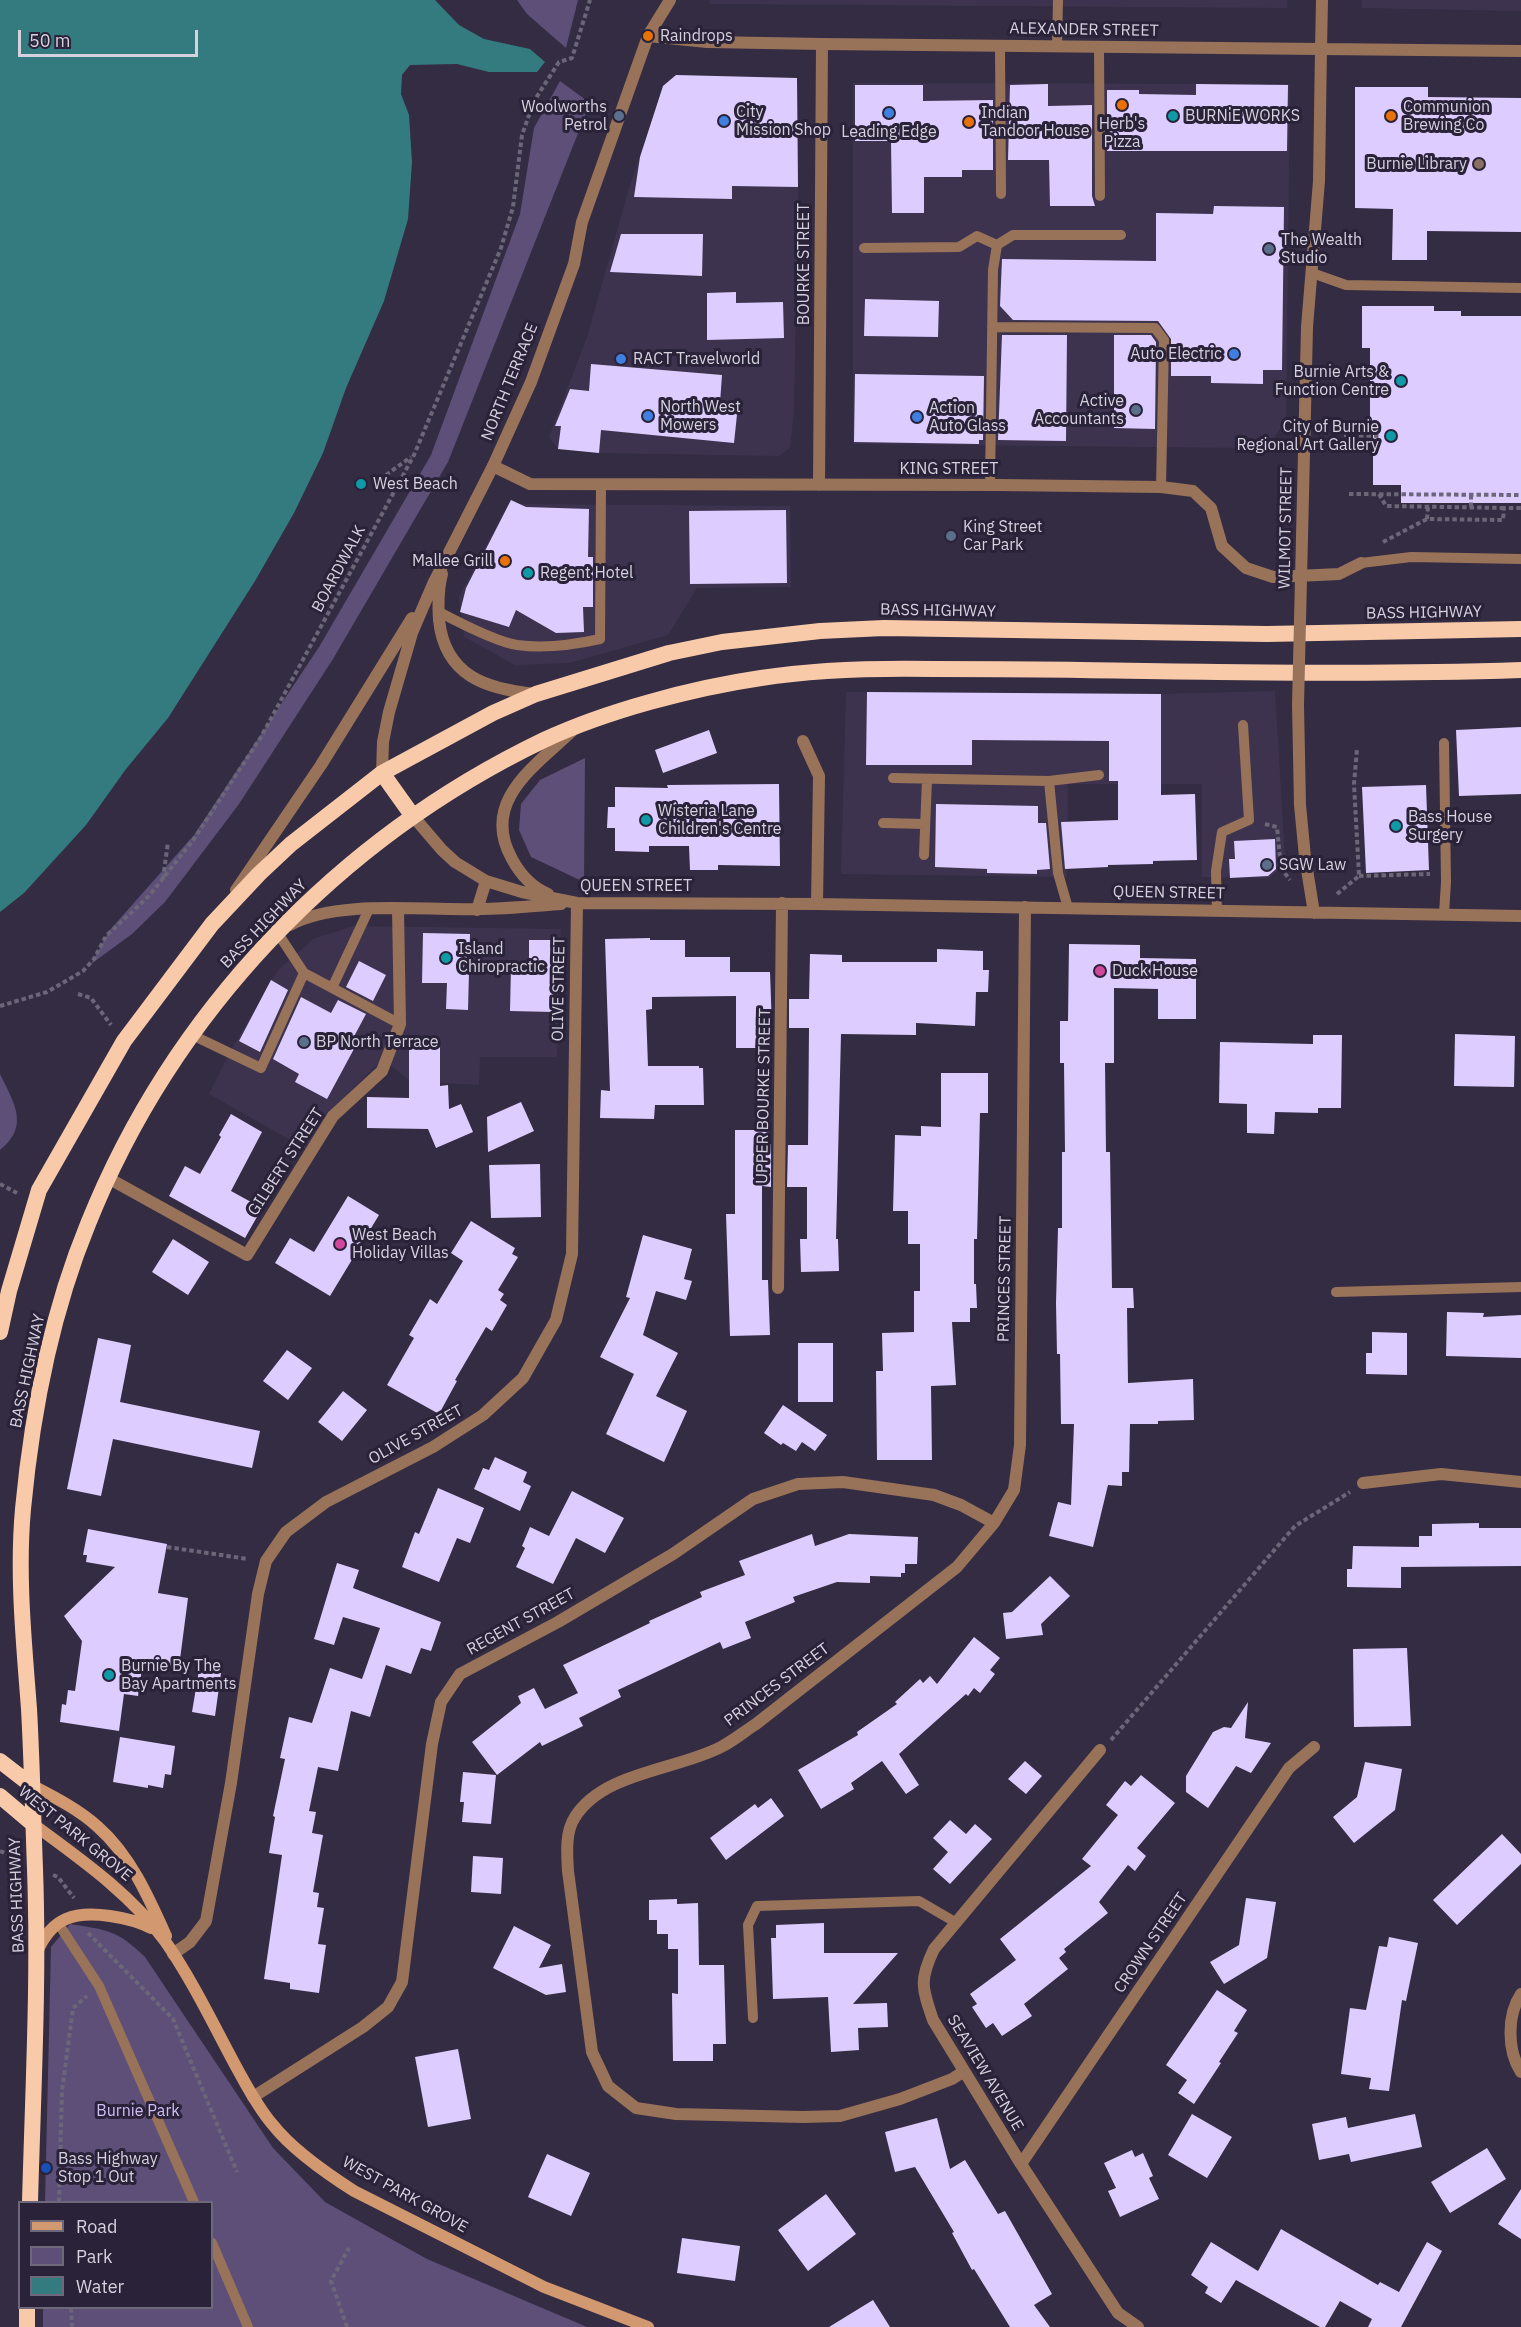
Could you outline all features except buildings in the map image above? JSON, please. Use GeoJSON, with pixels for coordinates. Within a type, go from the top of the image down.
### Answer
{"type":"FeatureCollection","features":[{"type":"Feature","properties":{"kind":"highway","name":"BASS HIGHWAY"},"geometry":{"type":"LineString","coordinates":[[0,1332],[9,1291],[39,1190],[124,1041],[212,924],[291,844],[382,773],[493,713],[536,694],[669,653],[722,642],[820,631],[884,628],[1267,634],[1521,629]]}},
{"type":"Feature","properties":{"kind":"highway","name":"BASS HIGHWAY"},"geometry":{"type":"LineString","coordinates":[[30,2201],[37,1953],[29,1716],[20,1599],[23,1515],[36,1411],[69,1275],[108,1178],[150,1098],[190,1034],[277,932],[345,868],[412,815],[467,781],[576,726],[687,693],[757,678],[857,668],[1260,673],[1521,670]]}},
{"type":"Feature","properties":{"kind":"highway"},"geometry":{"type":"LineString","coordinates":[[382,773],[412,815]]}},
{"type":"Feature","properties":{"kind":"highway"},"geometry":{"type":"LineString","coordinates":[[0,1761],[31,1785]]}},
{"type":"Feature","properties":{"kind":"highway","name":"WEST PARK GROVE"},"geometry":{"type":"LineString","coordinates":[[0,1796],[33,1824]]}},
{"type":"Feature","properties":{"kind":"highway"},"geometry":{"type":"LineString","coordinates":[[27,2309],[27,2327]]}},
{"type":"Feature","properties":{"kind":"main road","name":"WEST PARK GROVE"},"geometry":{"type":"LineString","coordinates":[[31,1785],[78,1812],[106,1835],[137,1876],[173,1954],[253,2097],[273,2126],[329,2174],[354,2191],[544,2287],[648,2327]]}},
{"type":"Feature","properties":{"kind":"main road","name":"WEST PARK GROVE"},"geometry":{"type":"LineString","coordinates":[[33,1824],[124,1897],[157,1931],[173,1954]]}},
{"type":"Feature","properties":{"kind":"main road"},"geometry":{"type":"LineString","coordinates":[[37,1953],[45,1937],[58,1923],[82,1914],[118,1917],[157,1931]]}},
{"type":"Feature","properties":{"kind":"street","name":"NORTH TERRACE"},"geometry":{"type":"LineString","coordinates":[[382,773],[383,742],[395,684],[412,633],[433,584],[493,466],[531,382],[574,264],[582,222],[648,36],[670,0]]}},
{"type":"Feature","properties":{"kind":"street","name":"WILMOT STREET"},"geometry":{"type":"LineString","coordinates":[[1314,913],[1300,805],[1298,705],[1307,327],[1319,181],[1322,0]]}},
{"type":"Feature","properties":{"kind":"street","name":"ALEXANDER STREET"},"geometry":{"type":"LineString","coordinates":[[648,36],[707,42],[822,44],[1521,51]]}},
{"type":"Feature","properties":{"kind":"street","name":"BOURKE STREET"},"geometry":{"type":"LineString","coordinates":[[819,485],[822,44]]}},
{"type":"Feature","properties":{"kind":"street","name":"KING STREET"},"geometry":{"type":"LineString","coordinates":[[493,466],[530,484],[601,486],[990,485],[1161,488],[1193,491],[1211,508],[1222,546],[1246,568],[1273,577],[1338,574],[1361,563]]}},
{"type":"Feature","properties":{"kind":"street"},"geometry":{"type":"LineString","coordinates":[[445,561],[439,587],[439,612],[446,645],[458,667],[485,684],[513,692],[536,694]]}},
{"type":"Feature","properties":{"kind":"street"},"geometry":{"type":"LineString","coordinates":[[212,924],[321,765],[433,584]]}},
{"type":"Feature","properties":{"kind":"street"},"geometry":{"type":"LineString","coordinates":[[576,726],[513,790],[504,807],[501,826],[506,850],[526,879],[544,892],[577,903]]}},
{"type":"Feature","properties":{"kind":"street"},"geometry":{"type":"LineString","coordinates":[[803,741],[819,776],[817,904]]}},
{"type":"Feature","properties":{"kind":"street","name":"QUEEN STREET"},"geometry":{"type":"LineString","coordinates":[[412,815],[448,856],[486,881],[577,903],[782,903],[1521,916]]}},
{"type":"Feature","properties":{"kind":"street"},"geometry":{"type":"LineString","coordinates":[[477,909],[486,881]]}},
{"type":"Feature","properties":{"kind":"street"},"geometry":{"type":"LineString","coordinates":[[277,932],[297,921],[316,916],[369,909],[477,909],[577,903]]}},
{"type":"Feature","properties":{"kind":"street","name":"OLIVE STREET"},"geometry":{"type":"LineString","coordinates":[[173,1954],[190,1942],[206,1921],[231,1783],[258,1594],[266,1562],[286,1532],[326,1502],[433,1447],[483,1415],[523,1378],[556,1320],[572,1254],[577,903]]}},
{"type":"Feature","properties":{"kind":"street","name":"UPPER BOURKE STREET"},"geometry":{"type":"LineString","coordinates":[[778,1288],[782,903]]}},
{"type":"Feature","properties":{"kind":"street","name":"PRINCES STREET"},"geometry":{"type":"LineString","coordinates":[[963,2072],[952,2079],[900,2099],[840,2116],[803,2118],[676,2114],[636,2108],[608,2086],[592,2052],[568,1871],[567,1842],[574,1818],[590,1799],[619,1783],[721,1747],[756,1724],[957,1567],[994,1523],[1014,1490],[1020,1445],[1025,907]]}},
{"type":"Feature","properties":{"kind":"street","name":"GILBERT STREET"},"geometry":{"type":"LineString","coordinates":[[108,1178],[247,1255],[333,1116],[382,1071],[400,1024],[398,909]]}},
{"type":"Feature","properties":{"kind":"street"},"geometry":{"type":"LineString","coordinates":[[1363,1483],[1441,1474],[1521,1482]]}},
{"type":"Feature","properties":{"kind":"street","name":"REGENT STREET"},"geometry":{"type":"LineString","coordinates":[[253,2097],[363,2027],[388,2007],[402,1982],[432,1744],[441,1702],[460,1674],[558,1622],[663,1560],[753,1499],[798,1484],[843,1482],[934,1495],[961,1504],[994,1523]]}},
{"type":"Feature","properties":{"kind":"street","name":"CROWN STREET"},"geometry":{"type":"LineString","coordinates":[[1021,2164],[1289,1768],[1314,1747]]}},
{"type":"Feature","properties":{"kind":"street","name":"SEAVIEW AVENUE"},"geometry":{"type":"LineString","coordinates":[[1100,1750],[934,1949],[924,1970],[924,1995],[933,2020],[1021,2164],[1118,2313],[1138,2327]]}},
{"type":"Feature","properties":{"kind":"street"},"geometry":{"type":"LineString","coordinates":[[1521,1994],[1516,2002],[1510,2031],[1517,2066],[1521,2072]]}},
{"type":"Feature","properties":{"kind":"lane"},"geometry":{"type":"LineString","coordinates":[[1058,0],[1058,46]]}},
{"type":"Feature","properties":{"kind":"lane"},"geometry":{"type":"LineString","coordinates":[[1000,46],[1001,194]]}},
{"type":"Feature","properties":{"kind":"lane"},"geometry":{"type":"LineString","coordinates":[[1099,47],[1100,196]]}},
{"type":"Feature","properties":{"kind":"lane"},"geometry":{"type":"LineString","coordinates":[[990,485],[993,270],[997,245],[1013,235],[1120,236]]}},
{"type":"Feature","properties":{"kind":"lane"},"geometry":{"type":"LineString","coordinates":[[864,248],[959,247],[976,236],[997,245]]}},
{"type":"Feature","properties":{"kind":"lane"},"geometry":{"type":"LineString","coordinates":[[1312,273],[1346,285],[1521,288]]}},
{"type":"Feature","properties":{"kind":"lane"},"geometry":{"type":"LineString","coordinates":[[992,327],[1155,328],[1164,340],[1161,488]]}},
{"type":"Feature","properties":{"kind":"lane"},"geometry":{"type":"LineString","coordinates":[[439,612],[468,627],[515,645],[566,647],[600,639],[601,486]]}},
{"type":"Feature","properties":{"kind":"lane"},"geometry":{"type":"LineString","coordinates":[[1361,563],[1411,557],[1521,559]]}},
{"type":"Feature","properties":{"kind":"lane"},"geometry":{"type":"LineString","coordinates":[[1217,911],[1216,871],[1222,832],[1249,820],[1243,725]]}},
{"type":"Feature","properties":{"kind":"lane"},"geometry":{"type":"LineString","coordinates":[[1444,743],[1446,882],[1444,914]]}},
{"type":"Feature","properties":{"kind":"lane"},"geometry":{"type":"LineString","coordinates":[[893,778],[1049,781],[1099,775]]}},
{"type":"Feature","properties":{"kind":"lane"},"geometry":{"type":"LineString","coordinates":[[924,855],[927,779]]}},
{"type":"Feature","properties":{"kind":"lane"},"geometry":{"type":"LineString","coordinates":[[1049,781],[1058,873],[1068,908]]}},
{"type":"Feature","properties":{"kind":"lane"},"geometry":{"type":"LineString","coordinates":[[883,823],[925,824]]}},
{"type":"Feature","properties":{"kind":"lane"},"geometry":{"type":"LineString","coordinates":[[332,988],[369,909]]}},
{"type":"Feature","properties":{"kind":"lane"},"geometry":{"type":"LineString","coordinates":[[277,932],[304,974],[400,1024]]}},
{"type":"Feature","properties":{"kind":"lane"},"geometry":{"type":"LineString","coordinates":[[190,1034],[261,1068],[304,974]]}},
{"type":"Feature","properties":{"kind":"lane"},"geometry":{"type":"LineString","coordinates":[[1336,1292],[1521,1287]]}},
{"type":"Feature","properties":{"kind":"lane"},"geometry":{"type":"LineString","coordinates":[[753,2018],[748,1925],[757,1906],[919,1901],[955,1922]]}},
{"type":"Feature","properties":{"kind":"lane"},"geometry":{"type":"LineString","coordinates":[[58,1923],[99,1986],[194,2201]]}},
{"type":"Feature","properties":{"kind":"lane"},"geometry":{"type":"LineString","coordinates":[[213,2245],[248,2327]]}},
{"type":"Feature","properties":{"kind":"path","name":"BOARDWALK"},"geometry":{"type":"LineString","coordinates":[[0,1006],[47,992],[83,971],[94,959],[106,936],[148,896],[194,838],[261,737],[414,455],[501,248],[513,207],[522,135],[534,101],[559,62],[572,58],[590,0]]}},
{"type":"Feature","properties":{"kind":"path"},"geometry":{"type":"LineString","coordinates":[[1344,435],[1382,436]]}},
{"type":"Feature","properties":{"kind":"path"},"geometry":{"type":"LineString","coordinates":[[386,475],[414,455]]}},
{"type":"Feature","properties":{"kind":"path"},"geometry":{"type":"LineString","coordinates":[[1379,494],[1386,506],[1521,508]]}},
{"type":"Feature","properties":{"kind":"path"},"geometry":{"type":"LineString","coordinates":[[1349,495],[1521,495]]}},
{"type":"Feature","properties":{"kind":"path"},"geometry":{"type":"LineString","coordinates":[[1471,495],[1471,507]]}},
{"type":"Feature","properties":{"kind":"path"},"geometry":{"type":"LineString","coordinates":[[1427,519],[1428,507]]}},
{"type":"Feature","properties":{"kind":"path"},"geometry":{"type":"LineString","coordinates":[[1373,545],[1427,519],[1503,520],[1504,508]]}},
{"type":"Feature","properties":{"kind":"path"},"geometry":{"type":"LineString","coordinates":[[1358,749],[1354,784],[1359,876]]}},
{"type":"Feature","properties":{"kind":"path"},"geometry":{"type":"LineString","coordinates":[[1249,820],[1276,827],[1281,868],[1294,886]]}},
{"type":"Feature","properties":{"kind":"path"},"geometry":{"type":"LineString","coordinates":[[162,879],[168,842]]}},
{"type":"Feature","properties":{"kind":"path"},"geometry":{"type":"LineString","coordinates":[[1314,913],[1359,876],[1432,874]]}},
{"type":"Feature","properties":{"kind":"path"},"geometry":{"type":"LineString","coordinates":[[78,994],[91,998],[124,1041]]}},
{"type":"Feature","properties":{"kind":"path"},"geometry":{"type":"LineString","coordinates":[[0,1184],[19,1194]]}},
{"type":"Feature","properties":{"kind":"path"},"geometry":{"type":"LineString","coordinates":[[1100,1750],[1295,1526],[1363,1483]]}},
{"type":"Feature","properties":{"kind":"path"},"geometry":{"type":"LineString","coordinates":[[167,1547],[266,1562]]}},
{"type":"Feature","properties":{"kind":"path"},"geometry":{"type":"LineString","coordinates":[[82,1914],[89,1935],[137,1980],[173,2019],[237,2172]]}},
{"type":"Feature","properties":{"kind":"path"},"geometry":{"type":"LineString","coordinates":[[59,2201],[62,2091],[73,2008],[99,1986]]}},
{"type":"Feature","properties":{"kind":"path"},"geometry":{"type":"LineString","coordinates":[[347,2327],[331,2281],[349,2248]]}},
{"type":"Feature","properties":{"kind":"path"},"geometry":{"type":"LineString","coordinates":[[71,2309],[72,2327]]}},
{"type":"Feature","properties":{"kind":"shaded area"},"geometry":{"type":"Polygon","coordinates":[[[709,0],[1287,0],[1287,8],[710,4],[709,0]]]}},
{"type":"Feature","properties":{"kind":"shaded area"},"geometry":{"type":"Polygon","coordinates":[[[1362,0],[1521,0],[1521,11],[1362,8],[1362,0]]]}},
{"type":"Feature","properties":{"kind":"shaded area"},"geometry":{"type":"Polygon","coordinates":[[[676,75],[797,78],[798,185],[794,411],[790,448],[779,456],[599,453],[558,449],[549,437],[588,334],[627,195],[663,86],[676,75]]]}},
{"type":"Feature","properties":{"kind":"shaded area"},"geometry":{"type":"Polygon","coordinates":[[[853,83],[1290,84],[1286,420],[1269,445],[1251,448],[853,444],[853,83]]]}},
{"type":"Feature","properties":{"kind":"shaded area"},"geometry":{"type":"Polygon","coordinates":[[[508,504],[790,506],[791,587],[697,588],[668,635],[570,663],[515,665],[464,637],[459,597],[508,504]]]}},
{"type":"Feature","properties":{"kind":"shaded area"},"geometry":{"type":"Polygon","coordinates":[[[1275,691],[1285,857],[1281,868],[1269,878],[1202,877],[1202,784],[1068,784],[1067,877],[841,874],[846,692],[1161,694],[1275,691]]]}},
{"type":"Feature","properties":{"kind":"shaded area"},"geometry":{"type":"Polygon","coordinates":[[[353,926],[561,929],[557,1057],[480,1057],[479,1085],[410,1081],[383,1059],[329,1112],[306,1149],[209,1094],[230,1052],[278,970],[313,939],[353,926]]]}},
{"type":"Feature","properties":{"kind":"green space"},"geometry":{"type":"Polygon","coordinates":[[[517,0],[578,0],[566,48],[527,14],[517,0]]]}},
{"type":"Feature","properties":{"kind":"green space"},"geometry":{"type":"Polygon","coordinates":[[[560,81],[590,103],[448,462],[333,659],[239,804],[165,902],[132,934],[91,964],[109,931],[194,835],[319,647],[431,455],[520,214],[534,128],[560,81]]]}},
{"type":"Feature","properties":{"kind":"green space"},"geometry":{"type":"Polygon","coordinates":[[[585,758],[584,882],[531,857],[519,830],[521,804],[540,780],[585,758]]]}},
{"type":"Feature","properties":{"kind":"green space"},"geometry":{"type":"Polygon","coordinates":[[[0,1074],[14,1104],[17,1123],[15,1132],[0,1150],[0,1074]]]}},
{"type":"Feature","properties":{"kind":"green space","name":"Burnie Park"},"geometry":{"type":"Polygon","coordinates":[[[70,1924],[94,1928],[119,1936],[145,1957],[273,2148],[325,2202],[427,2259],[587,2327],[43,2327],[43,2309],[213,2309],[213,2201],[45,2201],[51,1947],[70,1924]]]}},
{"type":"Feature","properties":{"kind":"water"},"geometry":{"type":"Polygon","coordinates":[[[0,0],[435,0],[459,25],[484,39],[530,49],[545,62],[537,72],[489,72],[457,64],[410,65],[402,75],[401,94],[409,115],[412,162],[408,219],[384,301],[346,388],[323,453],[294,513],[255,581],[168,718],[126,769],[86,825],[24,893],[0,912],[0,0]]]}},
{"type":"Feature","properties":{"kind":"place","name":"Raindrops"},"geometry":{"type":"Point","coordinates":[648,36]}},
{"type":"Feature","properties":{"kind":"place","name":"Herb's Pizza"},"geometry":{"type":"Point","coordinates":[1122,105]}},
{"type":"Feature","properties":{"kind":"place","name":"Leading Edge"},"geometry":{"type":"Point","coordinates":[889,113]}},
{"type":"Feature","properties":{"kind":"place","name":"Woolworths Petrol"},"geometry":{"type":"Point","coordinates":[619,116]}},
{"type":"Feature","properties":{"kind":"place","name":"BURNiE WORKS"},"geometry":{"type":"Point","coordinates":[1173,116]}},
{"type":"Feature","properties":{"kind":"place","name":"Communion Brewing Co"},"geometry":{"type":"Point","coordinates":[1391,116]}},
{"type":"Feature","properties":{"kind":"place","name":"City Mission Shop"},"geometry":{"type":"Point","coordinates":[724,121]}},
{"type":"Feature","properties":{"kind":"place","name":"Indian Tandoor House"},"geometry":{"type":"Point","coordinates":[969,122]}},
{"type":"Feature","properties":{"kind":"place","name":"Burnie Library"},"geometry":{"type":"Point","coordinates":[1479,164]}},
{"type":"Feature","properties":{"kind":"place","name":"The Wealth Studio"},"geometry":{"type":"Point","coordinates":[1269,249]}},
{"type":"Feature","properties":{"kind":"place","name":"Auto Electric"},"geometry":{"type":"Point","coordinates":[1234,354]}},
{"type":"Feature","properties":{"kind":"place","name":"RACT Travelworld"},"geometry":{"type":"Point","coordinates":[621,359]}},
{"type":"Feature","properties":{"kind":"place","name":"Burnie Arts & Function Centre"},"geometry":{"type":"Point","coordinates":[1401,381]}},
{"type":"Feature","properties":{"kind":"place","name":"Active Accountants"},"geometry":{"type":"Point","coordinates":[1136,410]}},
{"type":"Feature","properties":{"kind":"place","name":"North West Mowers"},"geometry":{"type":"Point","coordinates":[648,416]}},
{"type":"Feature","properties":{"kind":"place","name":"Action Auto Glass"},"geometry":{"type":"Point","coordinates":[917,417]}},
{"type":"Feature","properties":{"kind":"place","name":"City of Burnie Regional Art Gallery"},"geometry":{"type":"Point","coordinates":[1391,436]}},
{"type":"Feature","properties":{"kind":"place","name":"West Beach"},"geometry":{"type":"Point","coordinates":[361,484]}},
{"type":"Feature","properties":{"kind":"place","name":"King Street Car Park"},"geometry":{"type":"Point","coordinates":[951,536]}},
{"type":"Feature","properties":{"kind":"place","name":"Mallee Grill"},"geometry":{"type":"Point","coordinates":[505,561]}},
{"type":"Feature","properties":{"kind":"place","name":"Regent Hotel"},"geometry":{"type":"Point","coordinates":[528,573]}},
{"type":"Feature","properties":{"kind":"place","name":"Wisteria Lane Children's Centre"},"geometry":{"type":"Point","coordinates":[646,820]}},
{"type":"Feature","properties":{"kind":"place","name":"Bass House Surgery"},"geometry":{"type":"Point","coordinates":[1396,826]}},
{"type":"Feature","properties":{"kind":"place","name":"SGW Law"},"geometry":{"type":"Point","coordinates":[1267,865]}},
{"type":"Feature","properties":{"kind":"place","name":"Island Chiropractic"},"geometry":{"type":"Point","coordinates":[446,958]}},
{"type":"Feature","properties":{"kind":"place","name":"Duck House"},"geometry":{"type":"Point","coordinates":[1100,971]}},
{"type":"Feature","properties":{"kind":"place","name":"BP North Terrace"},"geometry":{"type":"Point","coordinates":[304,1042]}},
{"type":"Feature","properties":{"kind":"place","name":"West Beach Holiday Villas"},"geometry":{"type":"Point","coordinates":[340,1244]}},
{"type":"Feature","properties":{"kind":"place","name":"Burnie By The Bay Apartments"},"geometry":{"type":"Point","coordinates":[109,1675]}},
{"type":"Feature","properties":{"kind":"place","name":"Bass Highway Stop 1 Out"},"geometry":{"type":"Point","coordinates":[46,2168]}}]}
